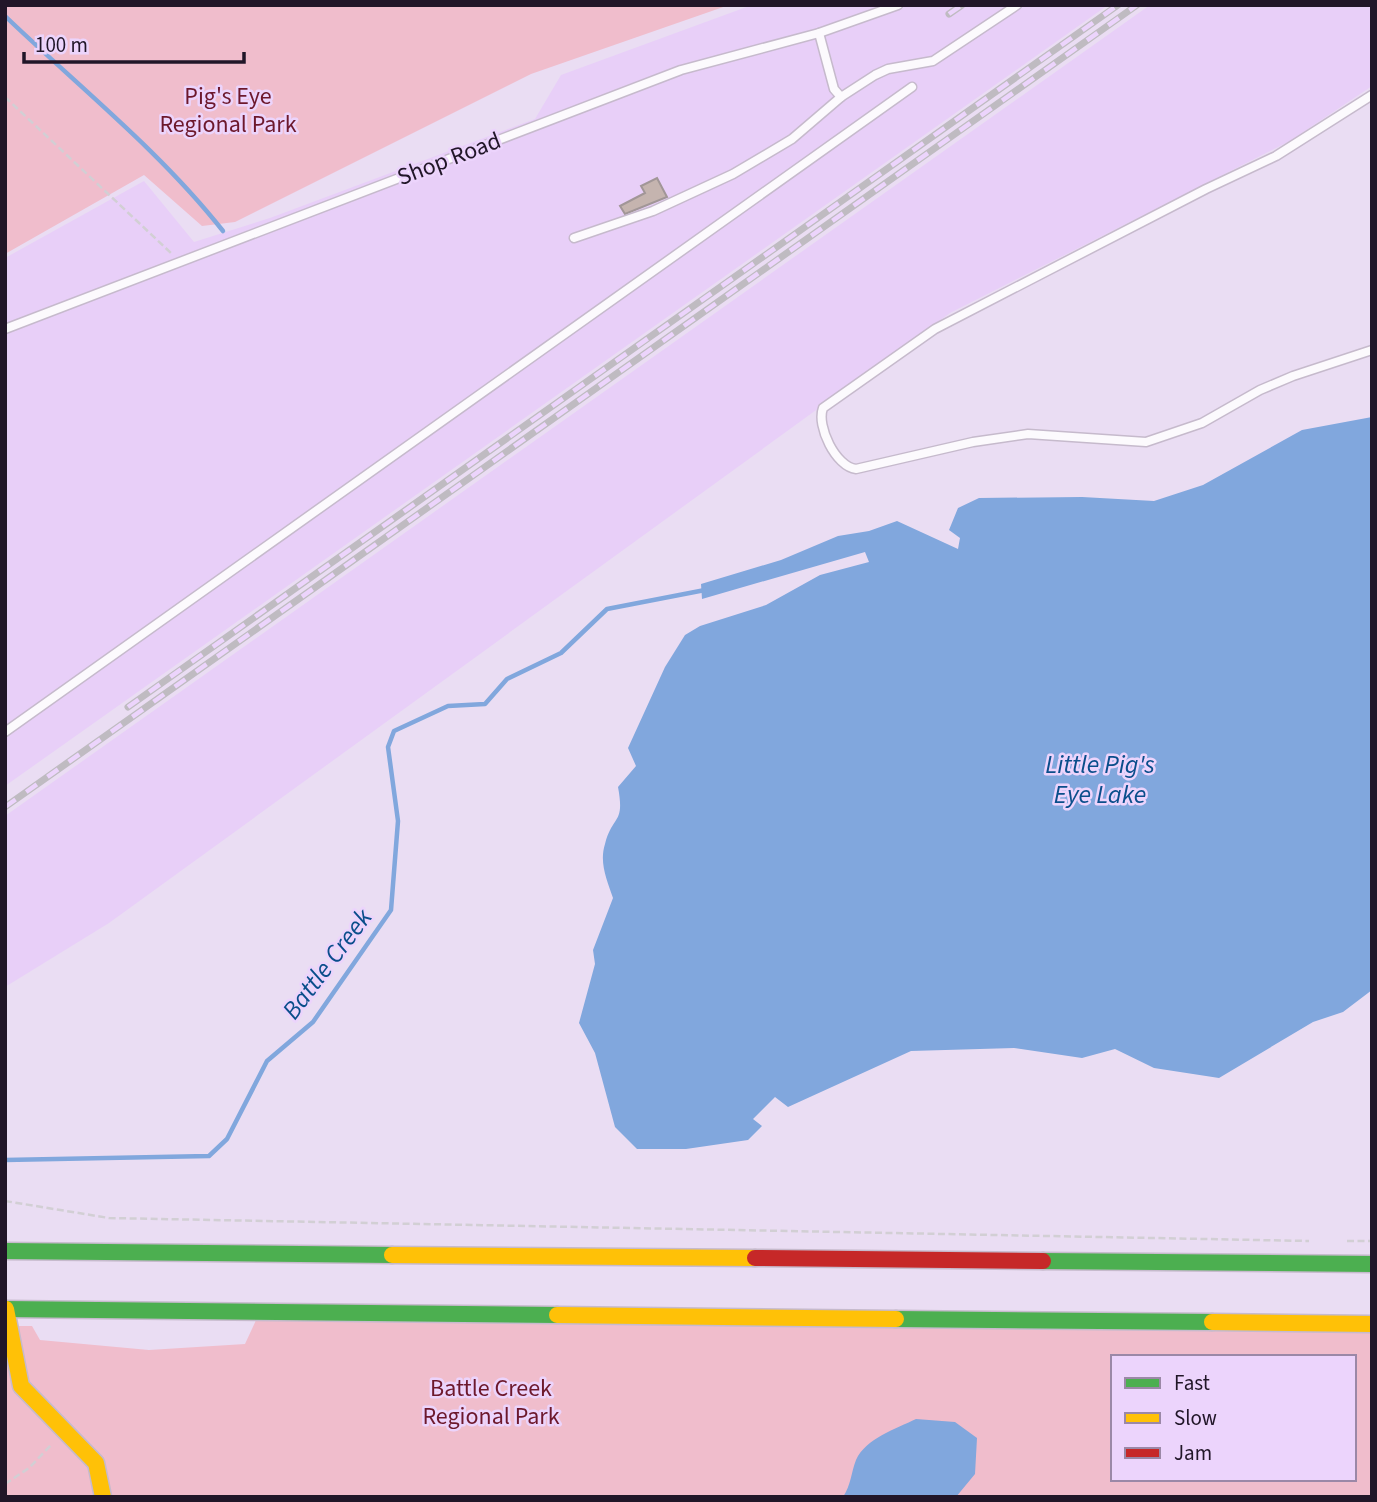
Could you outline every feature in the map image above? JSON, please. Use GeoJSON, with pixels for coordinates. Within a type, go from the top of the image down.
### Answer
{"type":"FeatureCollection","features":[{"type":"Feature","properties":{"kind":"main road"},"geometry":{"type":"LineString","coordinates":[[5,1251],[1372,1264]]}},
{"type":"Feature","properties":{"kind":"main road"},"geometry":{"type":"LineString","coordinates":[[103,1497],[96,1463],[70,1433],[21,1386],[5,1309],[1372,1324]]}},
{"type":"Feature","properties":{"kind":"lane","name":"Shop Road"},"geometry":{"type":"LineString","coordinates":[[5,329],[681,71],[819,33],[898,5]]}},
{"type":"Feature","properties":{"kind":"lane"},"geometry":{"type":"LineString","coordinates":[[574,238],[653,211],[733,174],[792,139],[841,97],[888,69],[933,61],[1017,5]]}},
{"type":"Feature","properties":{"kind":"lane"},"geometry":{"type":"LineString","coordinates":[[819,33],[834,89],[841,97]]}},
{"type":"Feature","properties":{"kind":"lane"},"geometry":{"type":"LineString","coordinates":[[5,732],[912,87]]}},
{"type":"Feature","properties":{"kind":"lane"},"geometry":{"type":"LineString","coordinates":[[1372,95],[1276,156],[1206,189],[935,329],[823,408],[821,420],[837,460],[848,468],[856,469],[962,444],[1016,435],[1146,442],[1202,422],[1293,376],[1372,350]]}},
{"type":"Feature","properties":{"kind":"path"},"geometry":{"type":"LineString","coordinates":[[5,97],[180,261]]}},
{"type":"Feature","properties":{"kind":"path"},"geometry":{"type":"LineString","coordinates":[[5,1201],[109,1218],[161,1220],[1320,1241]]}},
{"type":"Feature","properties":{"kind":"path"},"geometry":{"type":"LineString","coordinates":[[1345,1241],[1372,1241]]}},
{"type":"Feature","properties":{"kind":"path"},"geometry":{"type":"LineString","coordinates":[[5,1484],[29,1468],[47,1446],[70,1433]]}},
{"type":"Feature","properties":{"kind":"shaded area"},"geometry":{"type":"Polygon","coordinates":[[[752,5],[1108,5],[5,786],[5,258],[144,181],[194,242],[270,218],[535,119],[561,75],[752,5]]]}},
{"type":"Feature","properties":{"kind":"shaded area"},"geometry":{"type":"Polygon","coordinates":[[[1150,5],[1372,5],[1372,86],[1290,141],[950,313],[109,923],[5,987],[5,816],[1150,5]]]}},
{"type":"Feature","properties":{"kind":"green space","name":"Pig's Eye Regional Park"},"geometry":{"type":"Polygon","coordinates":[[[5,5],[729,5],[531,74],[235,222],[202,226],[144,175],[5,254],[5,5]]]}},
{"type":"Feature","properties":{"kind":"green space","name":"Battle Creek Regional Park"},"geometry":{"type":"Polygon","coordinates":[[[263,1305],[1372,1324],[1372,1497],[5,1497],[5,1326],[32,1326],[40,1340],[149,1350],[245,1344],[263,1305]]]}},
{"type":"Feature","properties":{"kind":"water","name":"Little Pig's Eye Lake"},"geometry":{"type":"Polygon","coordinates":[[[1372,417],[1372,990],[1343,1012],[1313,1022],[1219,1078],[1154,1068],[1115,1049],[1082,1058],[1014,1048],[911,1051],[788,1107],[775,1097],[753,1119],[762,1126],[748,1140],[686,1149],[637,1149],[615,1127],[595,1053],[579,1023],[595,964],[593,950],[613,898],[604,871],[603,851],[608,834],[619,814],[618,787],[636,766],[628,748],[665,667],[685,635],[700,626],[766,605],[820,575],[869,562],[865,552],[702,599],[701,584],[781,560],[838,536],[869,531],[897,521],[958,549],[960,538],[949,530],[958,508],[979,498],[1082,497],[1154,501],[1203,485],[1302,430],[1372,417]]]}},
{"type":"Feature","properties":{"kind":"water"},"geometry":{"type":"Polygon","coordinates":[[[916,1419],[955,1422],[977,1438],[975,1474],[956,1497],[843,1497],[861,1452],[882,1435],[916,1419]]]}},
{"type":"Feature","properties":{"kind":"building"},"geometry":{"type":"Polygon","coordinates":[[[657,178],[667,197],[625,214],[620,206],[645,193],[641,186],[657,178]]]}},
{"type":"Feature","properties":{"kind":"waterway","name":"Battle Creek"},"geometry":{"type":"LineString","coordinates":[[5,16],[146,146],[223,231]]}},
{"type":"Feature","properties":{"kind":"waterway","name":"Battle Creek"},"geometry":{"type":"LineString","coordinates":[[5,1160],[209,1156],[227,1139],[267,1061],[313,1022],[391,910],[398,821],[388,747],[394,731],[448,706],[485,704],[507,679],[561,653],[607,609],[705,590]]}},
{"type":"Feature","properties":{"kind":"railway"},"geometry":{"type":"LineString","coordinates":[[949,14],[962,5]]}},
{"type":"Feature","properties":{"kind":"railway"},"geometry":{"type":"LineString","coordinates":[[128,707],[1118,5]]}},
{"type":"Feature","properties":{"kind":"railway"},"geometry":{"type":"LineString","coordinates":[[5,807],[1137,5]]}},
{"type":"Feature","properties":{"kind":"traffic: fast"},"geometry":{"type":"LineString","coordinates":[[5,1251],[392,1255]]}},
{"type":"Feature","properties":{"kind":"traffic: fast"},"geometry":{"type":"LineString","coordinates":[[1043,1261],[1372,1264]]}},
{"type":"Feature","properties":{"kind":"traffic: fast"},"geometry":{"type":"LineString","coordinates":[[5,1309],[557,1315]]}},
{"type":"Feature","properties":{"kind":"traffic: fast"},"geometry":{"type":"LineString","coordinates":[[896,1319],[1212,1322]]}},
{"type":"Feature","properties":{"kind":"traffic: slow"},"geometry":{"type":"LineString","coordinates":[[392,1255],[755,1258]]}},
{"type":"Feature","properties":{"kind":"traffic: slow"},"geometry":{"type":"LineString","coordinates":[[6,1309],[21,1386],[96,1463],[103,1497]]}},
{"type":"Feature","properties":{"kind":"traffic: slow"},"geometry":{"type":"LineString","coordinates":[[557,1315],[896,1319]]}},
{"type":"Feature","properties":{"kind":"traffic: slow"},"geometry":{"type":"LineString","coordinates":[[1212,1322],[1372,1324]]}},
{"type":"Feature","properties":{"kind":"traffic: jam"},"geometry":{"type":"LineString","coordinates":[[755,1258],[1043,1261]]}}]}
